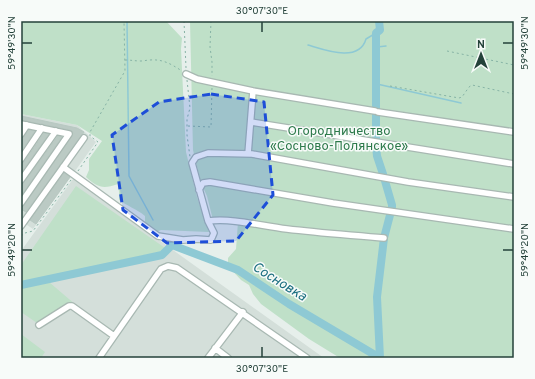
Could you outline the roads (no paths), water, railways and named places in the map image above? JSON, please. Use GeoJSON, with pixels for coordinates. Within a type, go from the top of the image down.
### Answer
{"type":"FeatureCollection","features":[{"type":"Feature","properties":{"kind":"lane"},"geometry":{"type":"LineString","coordinates":[[186,74],[197,79],[253,91],[514,132]]}},
{"type":"Feature","properties":{"kind":"lane"},"geometry":{"type":"LineString","coordinates":[[248,154],[253,91]]}},
{"type":"Feature","properties":{"kind":"lane"},"geometry":{"type":"LineString","coordinates":[[251,122],[514,164]]}},
{"type":"Feature","properties":{"kind":"lane"},"geometry":{"type":"LineString","coordinates":[[21,134],[24,125],[69,134],[21,203]]}},
{"type":"Feature","properties":{"kind":"lane"},"geometry":{"type":"LineString","coordinates":[[21,159],[42,128]]}},
{"type":"Feature","properties":{"kind":"lane"},"geometry":{"type":"LineString","coordinates":[[21,180],[56,131]]}},
{"type":"Feature","properties":{"kind":"lane"},"geometry":{"type":"LineString","coordinates":[[21,226],[23,218],[84,138]]}},
{"type":"Feature","properties":{"kind":"lane"},"geometry":{"type":"LineString","coordinates":[[63,167],[158,236],[183,240],[211,240],[214,233],[208,221],[192,163],[196,156],[208,153],[248,154],[408,182],[514,197]]}},
{"type":"Feature","properties":{"kind":"lane"},"geometry":{"type":"LineString","coordinates":[[199,190],[203,183],[210,182],[514,229]]}},
{"type":"Feature","properties":{"kind":"lane"},"geometry":{"type":"LineString","coordinates":[[208,221],[244,222],[286,229],[384,238]]}},
{"type":"Feature","properties":{"kind":"lane"},"geometry":{"type":"LineString","coordinates":[[98,358],[161,269],[168,266],[177,268],[243,312],[307,358]]}},
{"type":"Feature","properties":{"kind":"lane"},"geometry":{"type":"LineString","coordinates":[[39,325],[69,306],[72,306],[114,336]]}},
{"type":"Feature","properties":{"kind":"lane"},"geometry":{"type":"LineString","coordinates":[[208,358],[243,312]]}},
{"type":"Feature","properties":{"kind":"lane"},"geometry":{"type":"LineString","coordinates":[[216,348],[228,358]]}},
{"type":"Feature","properties":{"kind":"waterway"},"geometry":{"type":"LineString","coordinates":[[127,21],[129,176],[153,220]]}},
{"type":"Feature","properties":{"kind":"waterway","name":"Сосновка"},"geometry":{"type":"LineString","coordinates":[[379,21],[380,30],[376,33],[376,146],[377,156],[383,174]]}},
{"type":"Feature","properties":{"kind":"waterway"},"geometry":{"type":"LineString","coordinates":[[308,45],[332,52],[349,53],[356,51],[362,46],[366,39],[376,33]]}},
{"type":"Feature","properties":{"kind":"waterway"},"geometry":{"type":"LineString","coordinates":[[377,47],[386,46]]}},
{"type":"Feature","properties":{"kind":"waterway"},"geometry":{"type":"LineString","coordinates":[[377,84],[461,103]]}},
{"type":"Feature","properties":{"kind":"waterway","name":"Сосновка"},"geometry":{"type":"LineString","coordinates":[[385,181],[392,207]]}},
{"type":"Feature","properties":{"kind":"waterway","name":"Сосновка"},"geometry":{"type":"LineString","coordinates":[[21,285],[162,255],[172,245],[238,270],[289,304],[380,358],[377,297],[384,238],[390,215]]}},
{"type":"Feature","properties":{"kind":"park label","name":"Огородничество «Сосново-Полянское»"},"geometry":{"type":"Point","coordinates":[339,138]}}]}
